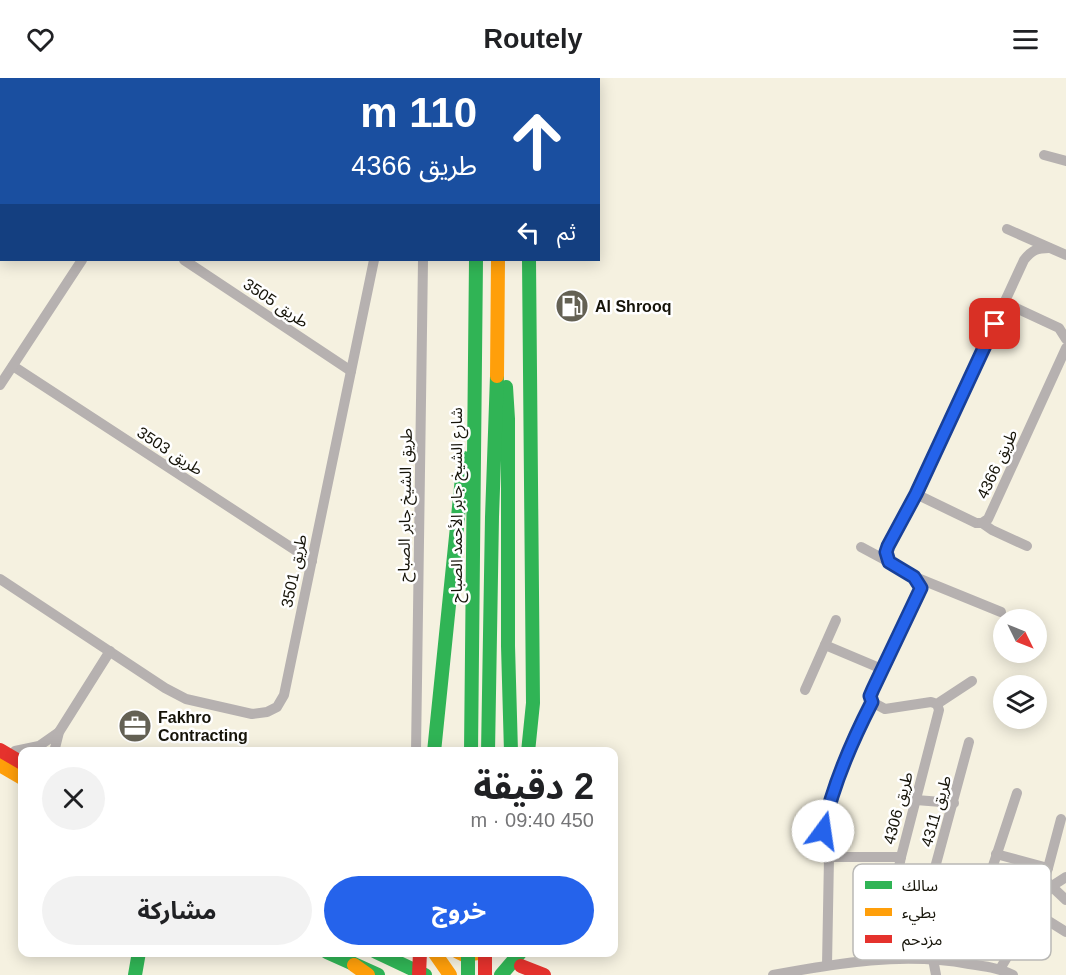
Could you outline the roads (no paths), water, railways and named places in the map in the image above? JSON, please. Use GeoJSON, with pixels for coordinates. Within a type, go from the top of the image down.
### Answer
{"type":"FeatureCollection","features":[{"type":"Feature","properties":{"kind":"main road","name":"شارع الشيخ جابر الأحمد الصباح"},"geometry":{"type":"LineString","coordinates":[[471,747],[476,261]]}},
{"type":"Feature","properties":{"kind":"main road","name":"شارع الشيخ جابر الأحمد الصباح"},"geometry":{"type":"LineString","coordinates":[[488,747],[498,261]]}},
{"type":"Feature","properties":{"kind":"main road"},"geometry":{"type":"LineString","coordinates":[[529,261],[533,703],[529,747]]}},
{"type":"Feature","properties":{"kind":"main road"},"geometry":{"type":"LineString","coordinates":[[498,343],[505,384],[507,419],[511,747]]}},
{"type":"Feature","properties":{"kind":"main road"},"geometry":{"type":"LineString","coordinates":[[434,747],[462,471],[473,407]]}},
{"type":"Feature","properties":{"kind":"main road"},"geometry":{"type":"LineString","coordinates":[[0,743],[18,756]]}},
{"type":"Feature","properties":{"kind":"main road"},"geometry":{"type":"LineString","coordinates":[[0,750],[18,756]]}},
{"type":"Feature","properties":{"kind":"main road"},"geometry":{"type":"LineString","coordinates":[[0,765],[18,776]]}},
{"type":"Feature","properties":{"kind":"main road"},"geometry":{"type":"LineString","coordinates":[[135,975],[138,957]]}},
{"type":"Feature","properties":{"kind":"main road"},"geometry":{"type":"LineString","coordinates":[[337,957],[378,975]]}},
{"type":"Feature","properties":{"kind":"main road"},"geometry":{"type":"LineString","coordinates":[[387,957],[421,974]]}},
{"type":"Feature","properties":{"kind":"main road"},"geometry":{"type":"LineString","coordinates":[[420,957],[421,974]]}},
{"type":"Feature","properties":{"kind":"main road"},"geometry":{"type":"LineString","coordinates":[[437,957],[450,975]]}},
{"type":"Feature","properties":{"kind":"main road"},"geometry":{"type":"LineString","coordinates":[[468,957],[468,975]]}},
{"type":"Feature","properties":{"kind":"main road"},"geometry":{"type":"LineString","coordinates":[[485,957],[485,975]]}},
{"type":"Feature","properties":{"kind":"main road"},"geometry":{"type":"LineString","coordinates":[[501,975],[521,962],[544,975]]}},
{"type":"Feature","properties":{"kind":"main road"},"geometry":{"type":"LineString","coordinates":[[354,965],[368,975]]}},
{"type":"Feature","properties":{"kind":"street"},"geometry":{"type":"LineString","coordinates":[[1044,155],[1066,161]]}},
{"type":"Feature","properties":{"kind":"street"},"geometry":{"type":"LineString","coordinates":[[1007,229],[1066,255]]}},
{"type":"Feature","properties":{"kind":"street"},"geometry":{"type":"LineString","coordinates":[[889,562],[886,552],[888,546],[916,494],[1024,260],[1031,251],[1038,248],[1049,248]]}},
{"type":"Feature","properties":{"kind":"street"},"geometry":{"type":"LineString","coordinates":[[0,385],[81,261]]}},
{"type":"Feature","properties":{"kind":"street","name":"طريق 3505"},"geometry":{"type":"LineString","coordinates":[[186,261],[351,371]]}},
{"type":"Feature","properties":{"kind":"street","name":"طريق 3501"},"geometry":{"type":"LineString","coordinates":[[0,579],[165,688],[186,699],[252,714],[267,712],[277,706],[284,695],[374,261]]}},
{"type":"Feature","properties":{"kind":"street","name":"طريق الشيخ جابر الصباح"},"geometry":{"type":"LineString","coordinates":[[416,747],[423,261]]}},
{"type":"Feature","properties":{"kind":"street"},"geometry":{"type":"LineString","coordinates":[[1005,303],[1059,328],[1066,339]]}},
{"type":"Feature","properties":{"kind":"street","name":"طريق 4366"},"geometry":{"type":"LineString","coordinates":[[916,494],[976,523],[982,523],[988,519],[1066,348]]}},
{"type":"Feature","properties":{"kind":"street","name":"طريق 3503"},"geometry":{"type":"LineString","coordinates":[[13,366],[312,561]]}},
{"type":"Feature","properties":{"kind":"street"},"geometry":{"type":"LineString","coordinates":[[982,523],[1027,546]]}},
{"type":"Feature","properties":{"kind":"street"},"geometry":{"type":"LineString","coordinates":[[861,547],[914,577],[993,609]]}},
{"type":"Feature","properties":{"kind":"street"},"geometry":{"type":"LineString","coordinates":[[914,577],[921,588],[870,696],[872,702],[885,710],[931,702],[938,704],[972,681]]}},
{"type":"Feature","properties":{"kind":"street"},"geometry":{"type":"LineString","coordinates":[[805,690],[836,620]]}},
{"type":"Feature","properties":{"kind":"street"},"geometry":{"type":"LineString","coordinates":[[825,645],[882,669]]}},
{"type":"Feature","properties":{"kind":"street"},"geometry":{"type":"LineString","coordinates":[[55,747],[59,732],[110,651]]}},
{"type":"Feature","properties":{"kind":"street"},"geometry":{"type":"LineString","coordinates":[[827,965],[829,857],[823,840],[825,820],[847,755],[872,702]]}},
{"type":"Feature","properties":{"kind":"street","name":"طريق 4306"},"geometry":{"type":"LineString","coordinates":[[900,864],[939,710],[938,704]]}},
{"type":"Feature","properties":{"kind":"street"},"geometry":{"type":"LineString","coordinates":[[37,747],[59,732]]}},
{"type":"Feature","properties":{"kind":"street","name":"طريق 4311"},"geometry":{"type":"LineString","coordinates":[[937,864],[969,742]]}},
{"type":"Feature","properties":{"kind":"street"},"geometry":{"type":"LineString","coordinates":[[993,864],[1017,793]]}},
{"type":"Feature","properties":{"kind":"street"},"geometry":{"type":"LineString","coordinates":[[916,800],[954,803]]}},
{"type":"Feature","properties":{"kind":"street"},"geometry":{"type":"LineString","coordinates":[[1049,864],[1061,819]]}},
{"type":"Feature","properties":{"kind":"street"},"geometry":{"type":"LineString","coordinates":[[996,854],[1033,864]]}},
{"type":"Feature","properties":{"kind":"street"},"geometry":{"type":"LineString","coordinates":[[829,857],[901,857]]}},
{"type":"Feature","properties":{"kind":"street"},"geometry":{"type":"LineString","coordinates":[[1051,882],[1066,877]]}},
{"type":"Feature","properties":{"kind":"street"},"geometry":{"type":"LineString","coordinates":[[1051,886],[1066,900]]}},
{"type":"Feature","properties":{"kind":"street"},"geometry":{"type":"LineString","coordinates":[[1051,920],[1066,932]]}},
{"type":"Feature","properties":{"kind":"street"},"geometry":{"type":"LineString","coordinates":[[773,975],[872,960]]}},
{"type":"Feature","properties":{"kind":"street","name":"طريق 4311"},"geometry":{"type":"LineString","coordinates":[[929,960],[936,975]]}},
{"type":"Feature","properties":{"kind":"street"},"geometry":{"type":"LineString","coordinates":[[946,960],[1000,969],[1013,975]]}},
{"type":"Feature","properties":{"kind":"street"},"geometry":{"type":"LineString","coordinates":[[1000,969],[1005,960]]}},
{"type":"Feature","properties":{"kind":"place","name":"Al Shrooq"},"geometry":{"type":"Point","coordinates":[572,306]}},
{"type":"Feature","properties":{"kind":"place","name":"Fakhro Contracting"},"geometry":{"type":"Point","coordinates":[135,726]}}]}
